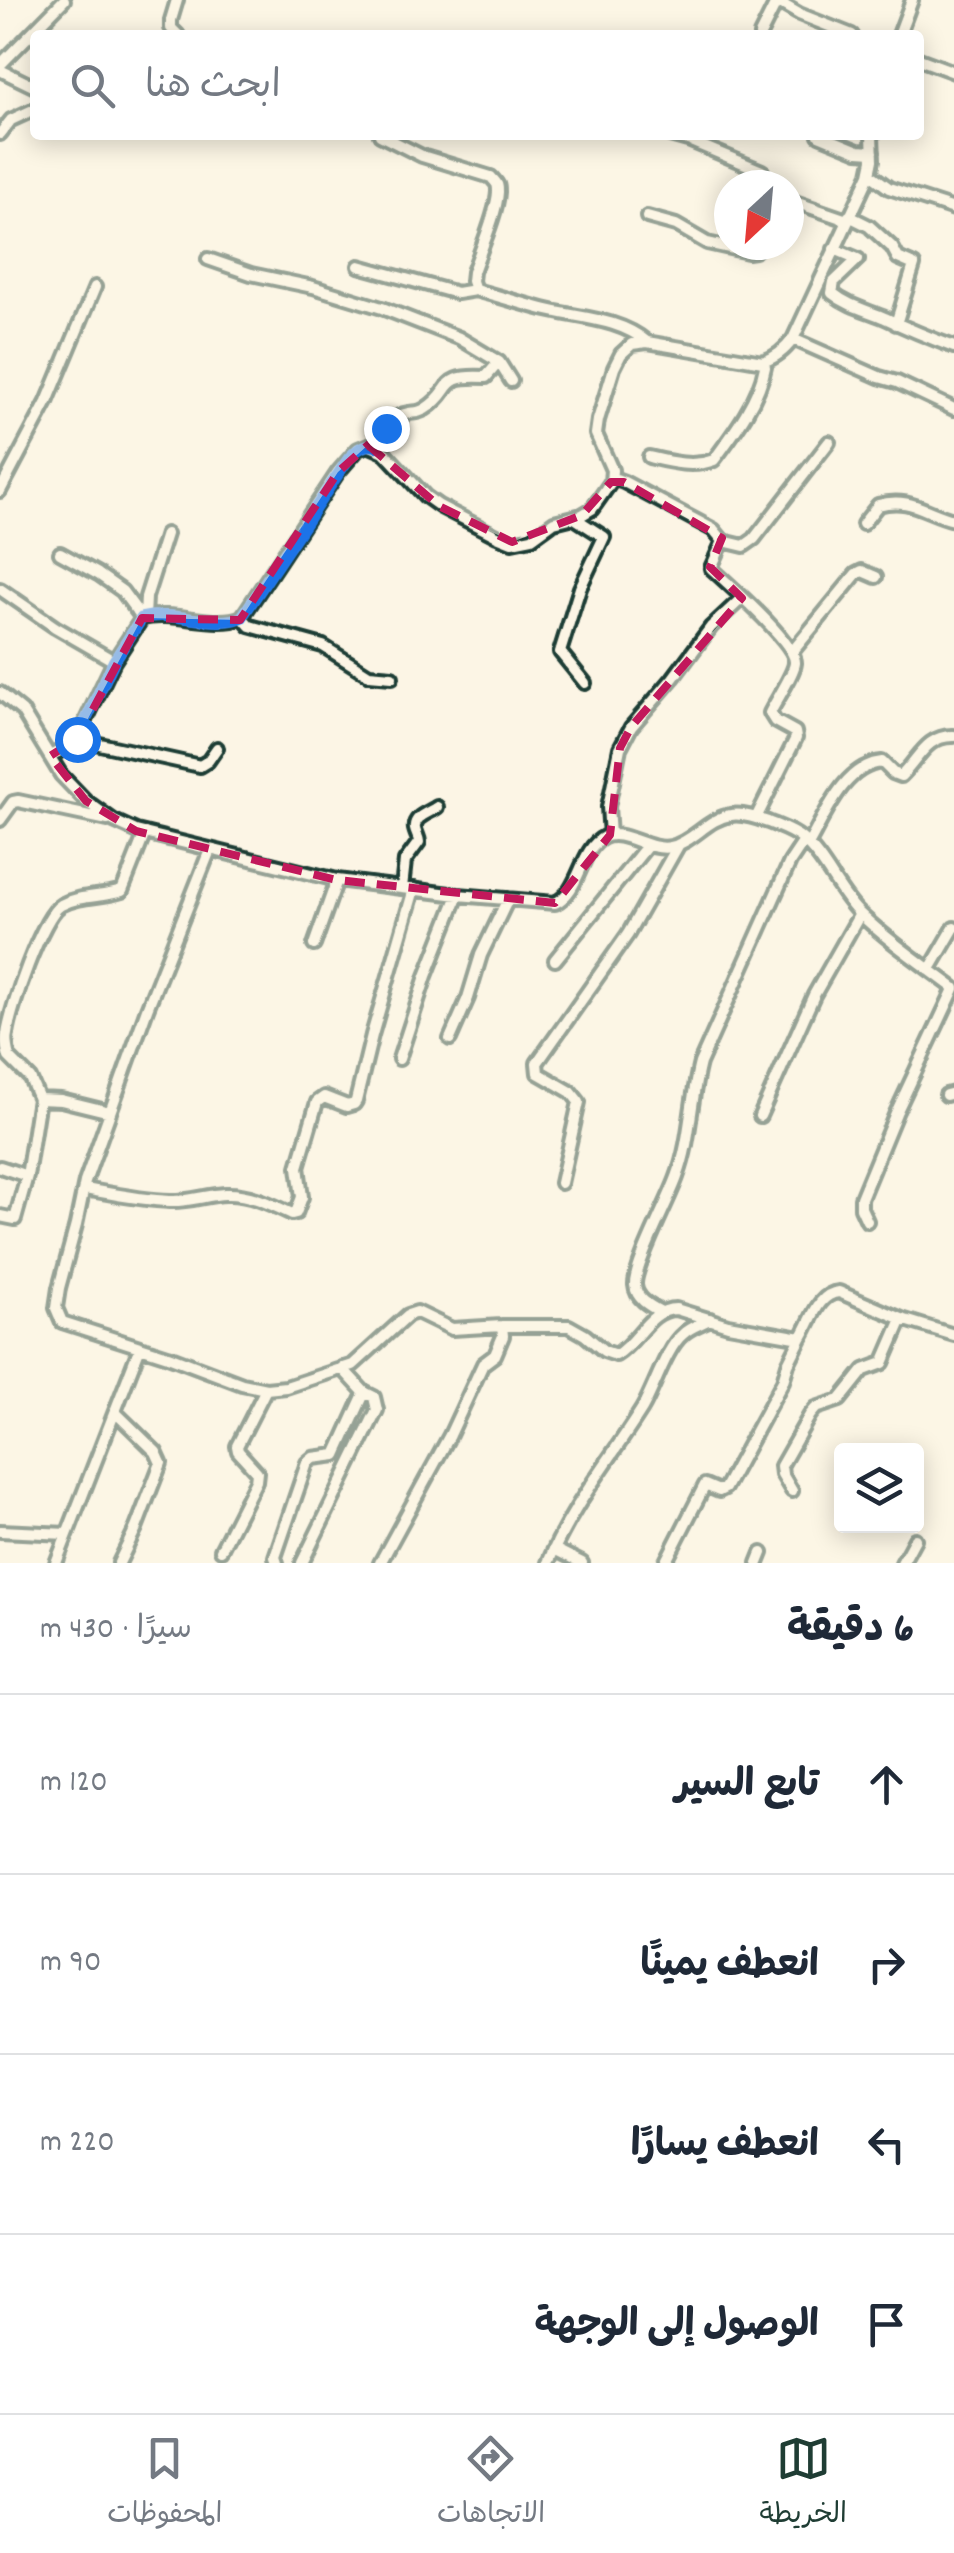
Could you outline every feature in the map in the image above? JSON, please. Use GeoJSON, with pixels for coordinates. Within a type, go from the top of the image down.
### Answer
{"type":"FeatureCollection","features":[{"type":"Feature","properties":{"kind":"street"},"geometry":{"type":"LineString","coordinates":[[36,30],[64,0]]}},
{"type":"Feature","properties":{"kind":"street"},"geometry":{"type":"LineString","coordinates":[[173,30],[171,20],[177,0]]}},
{"type":"Feature","properties":{"kind":"street"},"geometry":{"type":"LineString","coordinates":[[762,30],[776,0],[839,30]]}},
{"type":"Feature","properties":{"kind":"street"},"geometry":{"type":"LineString","coordinates":[[901,30],[912,0]]}},
{"type":"Feature","properties":{"kind":"street"},"geometry":{"type":"LineString","coordinates":[[30,36],[0,68],[30,83]]}},
{"type":"Feature","properties":{"kind":"street"},"geometry":{"type":"LineString","coordinates":[[924,61],[954,72]]}},
{"type":"Feature","properties":{"kind":"street"},"geometry":{"type":"LineString","coordinates":[[0,134],[11,120],[30,111]]}},
{"type":"Feature","properties":{"kind":"street"},"geometry":{"type":"LineString","coordinates":[[390,140],[422,156],[492,177],[496,182],[496,202],[472,281],[475,290]]}},
{"type":"Feature","properties":{"kind":"street"},"geometry":{"type":"LineString","coordinates":[[684,140],[760,170]]}},
{"type":"Feature","properties":{"kind":"street"},"geometry":{"type":"LineString","coordinates":[[830,140],[872,152]]}},
{"type":"Feature","properties":{"kind":"street"},"geometry":{"type":"LineString","coordinates":[[611,482],[612,470],[596,434],[621,354],[632,344],[647,342],[762,362],[774,358],[793,339],[870,174],[872,140]]}},
{"type":"Feature","properties":{"kind":"street"},"geometry":{"type":"LineString","coordinates":[[870,174],[889,188],[954,209]]}},
{"type":"Feature","properties":{"kind":"street"},"geometry":{"type":"LineString","coordinates":[[804,205],[870,226],[898,258],[914,265],[896,324]]}},
{"type":"Feature","properties":{"kind":"street"},"geometry":{"type":"LineString","coordinates":[[648,217],[676,225],[714,245]]}},
{"type":"Feature","properties":{"kind":"street"},"geometry":{"type":"LineString","coordinates":[[834,250],[858,260],[834,282],[832,293],[844,303],[954,347]]}},
{"type":"Feature","properties":{"kind":"street"},"geometry":{"type":"LineString","coordinates":[[208,259],[250,274],[382,308],[459,338],[499,362],[511,381]]}},
{"type":"Feature","properties":{"kind":"street"},"geometry":{"type":"LineString","coordinates":[[359,266],[457,294],[475,290],[624,328],[647,342]]}},
{"type":"Feature","properties":{"kind":"street"},"geometry":{"type":"LineString","coordinates":[[0,491],[47,402],[95,287]]}},
{"type":"Feature","properties":{"kind":"street"},"geometry":{"type":"LineString","coordinates":[[793,339],[954,408]]}},
{"type":"Feature","properties":{"kind":"street"},"geometry":{"type":"LineString","coordinates":[[376,446],[392,420],[427,408],[456,378],[486,377],[499,362]]}},
{"type":"Feature","properties":{"kind":"street"},"geometry":{"type":"LineString","coordinates":[[648,457],[676,463],[714,460],[755,395],[764,372],[762,362]]}},
{"type":"Feature","properties":{"kind":"street"},"geometry":{"type":"LineString","coordinates":[[143,617],[173,615],[224,622],[242,617],[349,458],[368,444],[384,452],[439,506],[512,542],[532,538],[546,526],[582,515],[616,479],[714,530],[723,542],[744,546],[754,539],[829,442]]}},
{"type":"Feature","properties":{"kind":"street"},"geometry":{"type":"LineString","coordinates":[[863,524],[878,506],[898,502],[954,520]]}},
{"type":"Feature","properties":{"kind":"street"},"geometry":{"type":"LineString","coordinates":[[572,516],[604,537],[580,588],[560,652],[585,683]]}},
{"type":"Feature","properties":{"kind":"street"},"geometry":{"type":"LineString","coordinates":[[50,756],[77,739],[114,661],[143,617],[166,534]]}},
{"type":"Feature","properties":{"kind":"street"},"geometry":{"type":"LineString","coordinates":[[723,542],[710,566],[780,634],[796,662],[770,716],[796,732],[796,738],[756,818]]}},
{"type":"Feature","properties":{"kind":"street"},"geometry":{"type":"LineString","coordinates":[[60,553],[122,591],[143,617]]}},
{"type":"Feature","properties":{"kind":"street"},"geometry":{"type":"LineString","coordinates":[[792,652],[856,574],[862,571],[876,577]]}},
{"type":"Feature","properties":{"kind":"street"},"geometry":{"type":"LineString","coordinates":[[0,589],[114,661]]}},
{"type":"Feature","properties":{"kind":"street"},"geometry":{"type":"LineString","coordinates":[[610,835],[608,808],[620,748],[631,727],[711,628],[742,598]]}},
{"type":"Feature","properties":{"kind":"street"},"geometry":{"type":"LineString","coordinates":[[242,617],[250,626],[323,646],[369,675],[392,677]]}},
{"type":"Feature","properties":{"kind":"street"},"geometry":{"type":"LineString","coordinates":[[0,693],[22,711],[61,775],[86,801],[114,821]]}},
{"type":"Feature","properties":{"kind":"street"},"geometry":{"type":"LineString","coordinates":[[661,1312],[641,1299],[635,1282],[684,1159],[700,1064],[790,862],[858,772],[882,762],[901,776],[931,741],[954,736]]}},
{"type":"Feature","properties":{"kind":"street"},"geometry":{"type":"LineString","coordinates":[[77,739],[200,766],[217,748]]}},
{"type":"Feature","properties":{"kind":"street"},"geometry":{"type":"LineString","coordinates":[[0,820],[18,801],[114,821],[145,833],[337,880],[555,903],[562,900],[601,839],[610,835],[662,848],[679,844],[733,814],[756,818],[794,833],[860,914],[954,989],[861,1198],[867,1221]]}},
{"type":"Feature","properties":{"kind":"street"},"geometry":{"type":"LineString","coordinates":[[84,1189],[175,1201],[226,1194],[245,1196],[296,1213],[302,1197],[298,1167],[318,1099],[324,1097],[346,1106],[356,1101],[408,888],[405,860],[419,842],[416,822],[437,807]]}},
{"type":"Feature","properties":{"kind":"street"},"geometry":{"type":"LineString","coordinates":[[0,1216],[15,1218],[27,1176],[39,1098],[30,1078],[9,1058],[6,1046],[16,996],[54,910],[84,896],[122,891],[145,833]]}},
{"type":"Feature","properties":{"kind":"street"},"geometry":{"type":"LineString","coordinates":[[561,1183],[579,1102],[575,1095],[538,1073],[537,1064],[628,934],[679,844]]}},
{"type":"Feature","properties":{"kind":"street"},"geometry":{"type":"LineString","coordinates":[[556,960],[647,846]]}},
{"type":"Feature","properties":{"kind":"street"},"geometry":{"type":"LineString","coordinates":[[210,850],[147,1009],[84,1189],[59,1288],[56,1308],[62,1322],[266,1389],[286,1387],[352,1365],[412,1313],[421,1313],[452,1330],[570,1326],[616,1355],[661,1312],[676,1309],[801,1338]]}},
{"type":"Feature","properties":{"kind":"street"},"geometry":{"type":"LineString","coordinates":[[314,945],[337,880]]}},
{"type":"Feature","properties":{"kind":"street"},"geometry":{"type":"LineString","coordinates":[[399,1058],[458,895]]}},
{"type":"Feature","properties":{"kind":"street"},"geometry":{"type":"LineString","coordinates":[[450,1039],[481,955],[508,898]]}},
{"type":"Feature","properties":{"kind":"street"},"geometry":{"type":"LineString","coordinates":[[760,1116],[814,995],[860,914]]}},
{"type":"Feature","properties":{"kind":"street"},"geometry":{"type":"LineString","coordinates":[[930,969],[954,928]]}},
{"type":"Feature","properties":{"kind":"street"},"geometry":{"type":"LineString","coordinates":[[39,1098],[110,1112]]}},
{"type":"Feature","properties":{"kind":"street"},"geometry":{"type":"LineString","coordinates":[[0,1167],[27,1176]]}},
{"type":"Feature","properties":{"kind":"street"},"geometry":{"type":"LineString","coordinates":[[665,1563],[705,1485],[719,1492],[725,1488],[823,1298],[840,1292],[902,1319],[954,1334]]}},
{"type":"Feature","properties":{"kind":"street"},"geometry":{"type":"LineString","coordinates":[[548,1563],[594,1479],[644,1406],[680,1337],[710,1319]]}},
{"type":"Feature","properties":{"kind":"street"},"geometry":{"type":"LineString","coordinates":[[792,1491],[781,1466],[810,1416],[820,1406],[840,1400],[864,1370],[883,1363],[902,1319]]}},
{"type":"Feature","properties":{"kind":"street"},"geometry":{"type":"LineString","coordinates":[[396,1563],[381,1560],[450,1435],[483,1364],[495,1355],[502,1326]]}},
{"type":"Feature","properties":{"kind":"street"},"geometry":{"type":"LineString","coordinates":[[56,1563],[140,1348]]}},
{"type":"Feature","properties":{"kind":"street"},"geometry":{"type":"LineString","coordinates":[[302,1563],[376,1410],[374,1398],[342,1368]]}},
{"type":"Feature","properties":{"kind":"street"},"geometry":{"type":"LineString","coordinates":[[222,1550],[256,1480],[257,1472],[237,1446],[266,1389]]}},
{"type":"Feature","properties":{"kind":"street"},"geometry":{"type":"LineString","coordinates":[[278,1563],[274,1557],[306,1463],[336,1454],[364,1392]]}},
{"type":"Feature","properties":{"kind":"street"},"geometry":{"type":"LineString","coordinates":[[115,1412],[156,1452],[161,1463],[119,1563]]}},
{"type":"Feature","properties":{"kind":"street"},"geometry":{"type":"LineString","coordinates":[[0,1531],[67,1534]]}},
{"type":"Feature","properties":{"kind":"street"},"geometry":{"type":"LineString","coordinates":[[902,1563],[915,1539]]}},
{"type":"Feature","properties":{"kind":"street"},"geometry":{"type":"LineString","coordinates":[[554,1549],[582,1563]]}},
{"type":"Feature","properties":{"kind":"highlighted area"},"geometry":{"type":"Polygon","coordinates":[[[368,445],[439,506],[512,542],[582,515],[611,482],[624,482],[722,538],[710,567],[742,598],[631,727],[620,748],[610,835],[555,903],[337,880],[136,831],[86,801],[50,756],[77,739],[142,618],[240,620],[338,472],[368,445]]]}},
{"type":"Feature","properties":{"kind":"route"},"geometry":{"type":"LineString","coordinates":[[77,739],[114,661],[142,618],[155,614],[224,622],[242,617],[338,472],[358,449],[368,444],[376,446],[386,428]]}}]}
